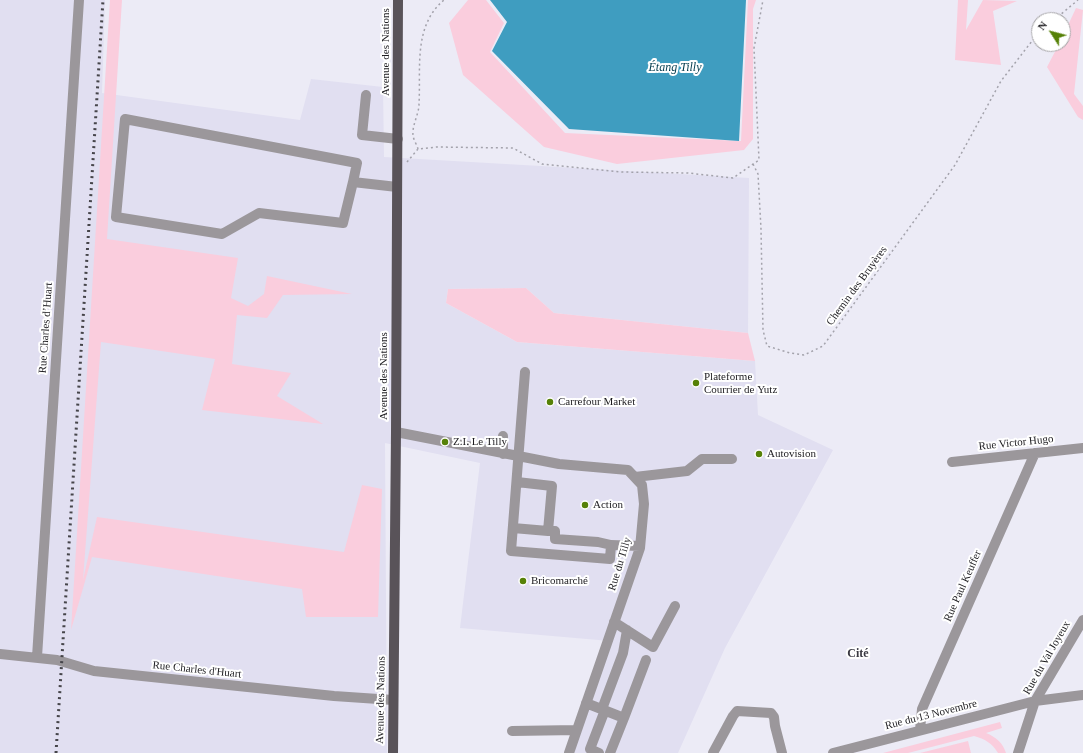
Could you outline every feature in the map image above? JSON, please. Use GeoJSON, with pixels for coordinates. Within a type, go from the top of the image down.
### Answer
{"type":"FeatureCollection","features":[{"type":"Feature","properties":{"kind":"main road","name":"Avenue des Nations"},"geometry":{"type":"LineString","coordinates":[[393,753],[398,0]]}},
{"type":"Feature","properties":{"kind":"street","name":"Rue Charles d’Huart"},"geometry":{"type":"LineString","coordinates":[[37,657],[79,0]]}},
{"type":"Feature","properties":{"kind":"street"},"geometry":{"type":"LineString","coordinates":[[366,95],[362,135],[398,138]]}},
{"type":"Feature","properties":{"kind":"street"},"geometry":{"type":"LineString","coordinates":[[125,119],[357,163],[353,182],[343,223],[259,213],[222,234],[116,217],[125,119]]}},
{"type":"Feature","properties":{"kind":"street"},"geometry":{"type":"LineString","coordinates":[[353,182],[397,187]]}},
{"type":"Feature","properties":{"kind":"street"},"geometry":{"type":"LineString","coordinates":[[525,372],[511,551],[610,559],[611,545]]}},
{"type":"Feature","properties":{"kind":"street"},"geometry":{"type":"LineString","coordinates":[[396,432],[559,464],[628,470],[635,477],[687,471],[702,459],[732,460]]}},
{"type":"Feature","properties":{"kind":"street"},"geometry":{"type":"LineString","coordinates":[[503,436],[503,454]]}},
{"type":"Feature","properties":{"kind":"street","name":"Rue Victor Hugo"},"geometry":{"type":"LineString","coordinates":[[952,462],[1083,448]]}},
{"type":"Feature","properties":{"kind":"street","name":"Rue Paul Keuffer"},"geometry":{"type":"LineString","coordinates":[[920,730],[922,709],[1035,453]]}},
{"type":"Feature","properties":{"kind":"street","name":"Rue du Tilly"},"geometry":{"type":"LineString","coordinates":[[569,753],[640,546],[644,504],[642,485],[635,477]]}},
{"type":"Feature","properties":{"kind":"street"},"geometry":{"type":"LineString","coordinates":[[517,482],[552,486],[548,531]]}},
{"type":"Feature","properties":{"kind":"street"},"geometry":{"type":"LineString","coordinates":[[513,528],[555,531],[555,539],[598,542],[611,545],[640,546]]}},
{"type":"Feature","properties":{"kind":"street"},"geometry":{"type":"LineString","coordinates":[[614,622],[653,647],[675,606]]}},
{"type":"Feature","properties":{"kind":"street","name":"Rue du Val Joyeux"},"geometry":{"type":"LineString","coordinates":[[1018,753],[1035,701],[1083,620]]}},
{"type":"Feature","properties":{"kind":"street"},"geometry":{"type":"LineString","coordinates":[[599,753],[590,749],[623,653],[627,630]]}},
{"type":"Feature","properties":{"kind":"street","name":"Rue Charles d'Huart"},"geometry":{"type":"LineString","coordinates":[[0,654],[62,661],[94,671],[334,696],[393,700]]}},
{"type":"Feature","properties":{"kind":"street"},"geometry":{"type":"LineString","coordinates":[[610,753],[646,660]]}},
{"type":"Feature","properties":{"kind":"street","name":"Rue du 13 Novembre"},"geometry":{"type":"LineString","coordinates":[[833,753],[1035,701],[1083,695]]}},
{"type":"Feature","properties":{"kind":"street"},"geometry":{"type":"LineString","coordinates":[[586,703],[624,718]]}},
{"type":"Feature","properties":{"kind":"street"},"geometry":{"type":"LineString","coordinates":[[713,753],[733,716],[738,711],[771,713],[774,717],[782,753]]}},
{"type":"Feature","properties":{"kind":"street"},"geometry":{"type":"LineString","coordinates":[[512,731],[577,730]]}},
{"type":"Feature","properties":{"kind":"path"},"geometry":{"type":"LineString","coordinates":[[418,149],[413,134],[419,106],[420,49],[425,24],[437,6],[444,0]]}},
{"type":"Feature","properties":{"kind":"path"},"geometry":{"type":"LineString","coordinates":[[398,163],[406,164],[418,149],[437,147],[512,148],[542,164],[622,172],[688,173],[734,178],[759,160],[754,48],[762,0]]}},
{"type":"Feature","properties":{"kind":"path"},"geometry":{"type":"LineString","coordinates":[[1064,12],[1078,0]]}},
{"type":"Feature","properties":{"kind":"path","name":"Chemin des Bruyères"},"geometry":{"type":"LineString","coordinates":[[753,164],[758,174],[761,229],[763,330],[767,346],[790,353],[804,355],[823,346],[955,165],[1001,81],[1031,42]]}},
{"type":"Feature","properties":{"kind":"shaded area"},"geometry":{"type":"Polygon","coordinates":[[[0,0],[105,0],[102,93],[300,120],[311,79],[383,87],[384,157],[749,178],[748,333],[554,313],[526,288],[448,289],[446,303],[517,342],[755,361],[758,415],[833,450],[725,648],[678,753],[572,753],[610,641],[460,628],[480,463],[385,443],[387,753],[0,753],[0,0]]]}},
{"type":"Feature","properties":{"kind":"shaded area"},"geometry":{"type":"Polygon","coordinates":[[[110,0],[122,0],[107,239],[238,258],[231,298],[248,306],[264,294],[267,276],[352,294],[283,295],[267,318],[237,315],[232,364],[291,373],[277,396],[323,424],[202,410],[215,359],[101,342],[83,580],[97,517],[344,552],[362,485],[382,489],[378,617],[306,617],[302,589],[92,557],[71,630],[110,0]]]}},
{"type":"Feature","properties":{"kind":"shaded area"},"geometry":{"type":"Polygon","coordinates":[[[468,0],[486,0],[504,23],[490,52],[565,133],[741,141],[748,0],[756,0],[753,9],[753,139],[744,150],[617,164],[544,147],[463,75],[449,23],[468,0]]]}},
{"type":"Feature","properties":{"kind":"shaded area"},"geometry":{"type":"Polygon","coordinates":[[[958,0],[968,0],[966,30],[983,0],[1017,1],[993,11],[1001,65],[955,60],[958,0]]]}},
{"type":"Feature","properties":{"kind":"shaded area"},"geometry":{"type":"Polygon","coordinates":[[[1076,8],[1083,10],[1074,94],[1083,106],[1083,120],[1078,117],[1047,67],[1055,52],[1071,52],[1071,19],[1076,8]]]}},
{"type":"Feature","properties":{"kind":"shaded area"},"geometry":{"type":"Polygon","coordinates":[[[526,288],[554,313],[748,333],[755,361],[517,342],[446,303],[448,289],[526,288]]]}},
{"type":"Feature","properties":{"kind":"shaded area"},"geometry":{"type":"Polygon","coordinates":[[[1000,722],[1002,728],[986,733],[999,741],[1006,753],[998,753],[988,742],[974,736],[908,753],[883,753],[1000,722]]]}},
{"type":"Feature","properties":{"kind":"shaded area"},"geometry":{"type":"Polygon","coordinates":[[[968,741],[971,753],[920,753],[968,741]]]}},
{"type":"Feature","properties":{"kind":"water","name":"Étang Tilly"},"geometry":{"type":"Polygon","coordinates":[[[490,0],[746,0],[739,141],[569,129],[492,51],[507,22],[490,0]]]}},
{"type":"Feature","properties":{"kind":"railway"},"geometry":{"type":"LineString","coordinates":[[56,753],[103,0]]}},
{"type":"Feature","properties":{"kind":"place","name":"Plateforme Courrier de Yutz"},"geometry":{"type":"Point","coordinates":[696,383]}},
{"type":"Feature","properties":{"kind":"place","name":"Carrefour Market"},"geometry":{"type":"Point","coordinates":[550,402]}},
{"type":"Feature","properties":{"kind":"place","name":"Z.I. Le Tilly"},"geometry":{"type":"Point","coordinates":[445,442]}},
{"type":"Feature","properties":{"kind":"place","name":"Autovision"},"geometry":{"type":"Point","coordinates":[759,454]}},
{"type":"Feature","properties":{"kind":"place","name":"Action"},"geometry":{"type":"Point","coordinates":[585,505]}},
{"type":"Feature","properties":{"kind":"place","name":"Bricomarché"},"geometry":{"type":"Point","coordinates":[523,581]}},
{"type":"Feature","properties":{"kind":"district","name":"Cité"},"geometry":{"type":"Point","coordinates":[858,654]}}]}
